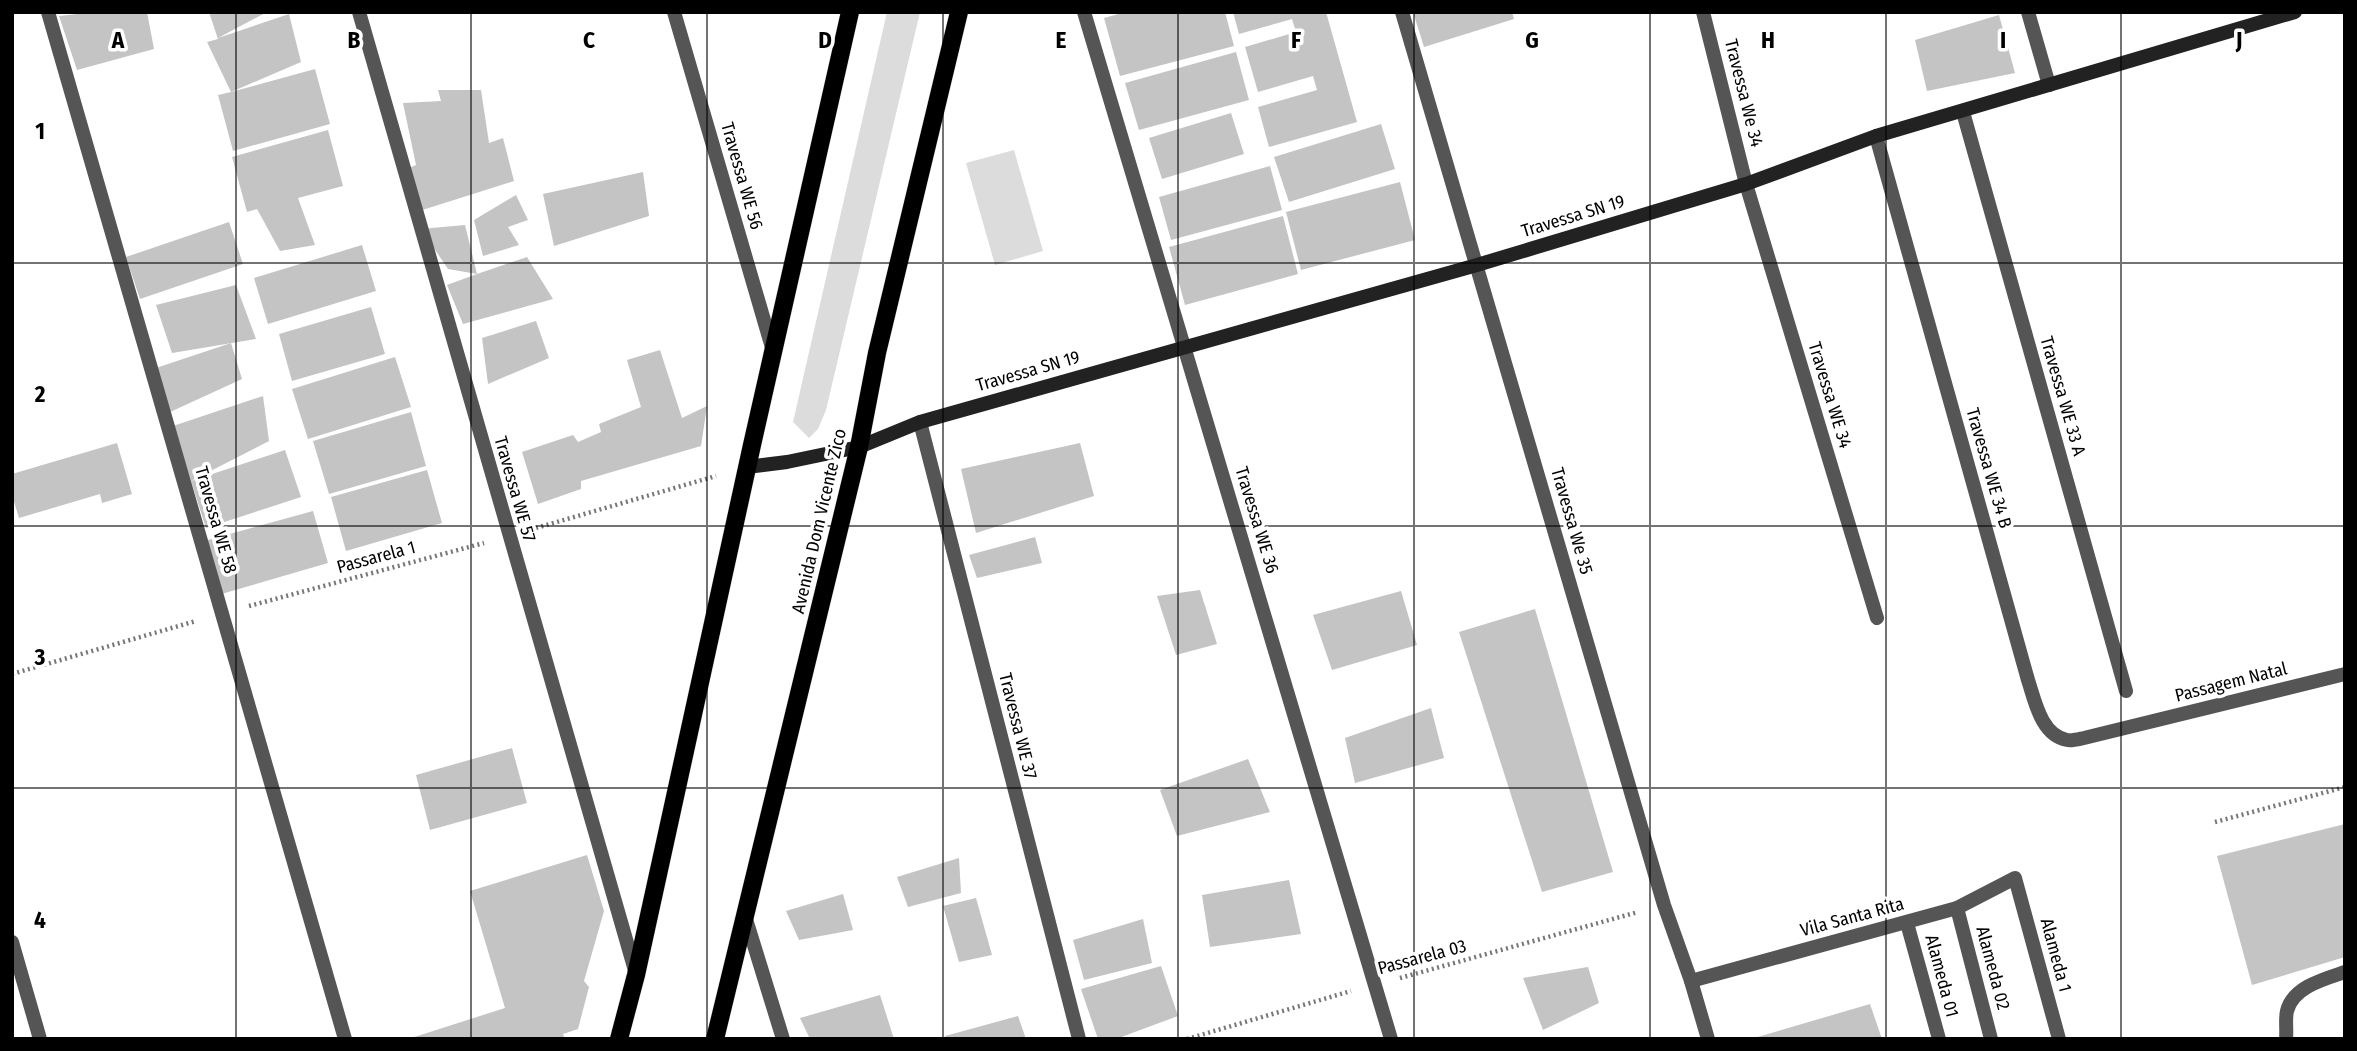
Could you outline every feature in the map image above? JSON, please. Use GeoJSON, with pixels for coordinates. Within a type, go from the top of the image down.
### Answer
{"type":"FeatureCollection","features":[{"type":"Feature","properties":{"kind":"main road"},"geometry":{"type":"LineString","coordinates":[[619,1039],[636,975],[772,351],[850,12]]}},
{"type":"Feature","properties":{"kind":"main road","name":"Avenida Dom Vicente Zico"},"geometry":{"type":"LineString","coordinates":[[715,1039],[859,447],[877,353],[959,12]]}},
{"type":"Feature","properties":{"kind":"main road","name":"Travessa SN 19"},"geometry":{"type":"LineString","coordinates":[[747,467],[788,462],[859,447],[920,422],[1477,265],[1746,184],[1876,136],[2295,12]]}},
{"type":"Feature","properties":{"kind":"street","name":"Travessa WE 58"},"geometry":{"type":"LineString","coordinates":[[48,12],[345,1039]]}},
{"type":"Feature","properties":{"kind":"street","name":"Travessa WE 57"},"geometry":{"type":"LineString","coordinates":[[359,12],[636,975]]}},
{"type":"Feature","properties":{"kind":"street","name":"Travessa WE 56"},"geometry":{"type":"LineString","coordinates":[[674,12],[772,351]]}},
{"type":"Feature","properties":{"kind":"street","name":"Travessa WE 36"},"geometry":{"type":"LineString","coordinates":[[1084,12],[1391,1039]]}},
{"type":"Feature","properties":{"kind":"street","name":"Travessa We 35"},"geometry":{"type":"LineString","coordinates":[[1402,12],[1664,905],[1708,1039]]}},
{"type":"Feature","properties":{"kind":"street","name":"Travessa We 34"},"geometry":{"type":"LineString","coordinates":[[1703,12],[1746,184]]}},
{"type":"Feature","properties":{"kind":"street"},"geometry":{"type":"LineString","coordinates":[[2028,12],[2049,85]]}},
{"type":"Feature","properties":{"kind":"street","name":"Travessa WE 33 A"},"geometry":{"type":"LineString","coordinates":[[1963,111],[2126,691]]}},
{"type":"Feature","properties":{"kind":"street","name":"Travessa WE 34 B"},"geometry":{"type":"LineString","coordinates":[[1876,136],[2041,719],[2053,733],[2068,740],[2126,728]]}},
{"type":"Feature","properties":{"kind":"street","name":"Travessa WE 34"},"geometry":{"type":"LineString","coordinates":[[1746,184],[1877,618]]}},
{"type":"Feature","properties":{"kind":"street","name":"Travessa WE 37"},"geometry":{"type":"LineString","coordinates":[[920,422],[1079,1039]]}},
{"type":"Feature","properties":{"kind":"street","name":"Passagem Natal"},"geometry":{"type":"LineString","coordinates":[[2126,728],[2345,674]]}},
{"type":"Feature","properties":{"kind":"street","name":"Vila Santa Rita"},"geometry":{"type":"LineString","coordinates":[[1691,981],[1957,908],[2012,878],[2017,881]]}},
{"type":"Feature","properties":{"kind":"street","name":"Alameda 1"},"geometry":{"type":"LineString","coordinates":[[2017,881],[2059,1039]]}},
{"type":"Feature","properties":{"kind":"street","name":"Alameda 02"},"geometry":{"type":"LineString","coordinates":[[1957,908],[1991,1039]]}},
{"type":"Feature","properties":{"kind":"street"},"geometry":{"type":"LineString","coordinates":[[744,915],[783,1039]]}},
{"type":"Feature","properties":{"kind":"street","name":"Alameda 01"},"geometry":{"type":"LineString","coordinates":[[1907,923],[1939,1039]]}},
{"type":"Feature","properties":{"kind":"street"},"geometry":{"type":"LineString","coordinates":[[12,942],[40,1039]]}},
{"type":"Feature","properties":{"kind":"street"},"geometry":{"type":"LineString","coordinates":[[2286,1039],[2287,1011],[2295,996],[2316,982],[2345,972]]}},
{"type":"Feature","properties":{"kind":"path","name":"Passarela 1"},"geometry":{"type":"LineString","coordinates":[[12,674],[747,467]]}},
{"type":"Feature","properties":{"kind":"path"},"geometry":{"type":"LineString","coordinates":[[2215,822],[2345,787]]}},
{"type":"Feature","properties":{"kind":"path","name":"Passarela 03"},"geometry":{"type":"LineString","coordinates":[[1187,1039],[1375,984],[1664,905]]}},
{"type":"Feature","properties":{"kind":"shaded area"},"geometry":{"type":"Polygon","coordinates":[[[887,12],[920,12],[826,410],[818,429],[809,438],[793,422],[887,12]]]}},
{"type":"Feature","properties":{"kind":"shaded area"},"geometry":{"type":"Polygon","coordinates":[[[1014,150],[1043,251],[995,265],[966,163],[1014,150]]]}},
{"type":"Feature","properties":{"kind":"building"},"geometry":{"type":"Polygon","coordinates":[[[96,12],[147,12],[154,49],[77,70],[59,16],[96,12]]]}},
{"type":"Feature","properties":{"kind":"building"},"geometry":{"type":"Polygon","coordinates":[[[209,12],[267,12],[218,38],[289,14],[301,62],[231,92],[207,42],[218,39],[209,12]]]}},
{"type":"Feature","properties":{"kind":"building"},"geometry":{"type":"Polygon","coordinates":[[[1126,12],[1225,12],[1234,46],[1120,76],[1104,18],[1126,12]]]}},
{"type":"Feature","properties":{"kind":"building"},"geometry":{"type":"Polygon","coordinates":[[[1233,12],[1326,12],[1357,122],[1269,147],[1258,107],[1317,90],[1313,76],[1258,92],[1245,47],[1296,32],[1292,19],[1239,34],[1233,12]]]}},
{"type":"Feature","properties":{"kind":"building"},"geometry":{"type":"Polygon","coordinates":[[[1413,12],[1512,12],[1514,19],[1424,47],[1413,12]]]}},
{"type":"Feature","properties":{"kind":"building"},"geometry":{"type":"Polygon","coordinates":[[[1999,15],[2015,73],[1927,91],[1915,40],[1999,15]]]}},
{"type":"Feature","properties":{"kind":"building"},"geometry":{"type":"Polygon","coordinates":[[[1236,52],[1249,100],[1139,130],[1125,83],[1236,52]]]}},
{"type":"Feature","properties":{"kind":"building"},"geometry":{"type":"Polygon","coordinates":[[[315,69],[330,124],[233,151],[218,95],[315,69]]]}},
{"type":"Feature","properties":{"kind":"building"},"geometry":{"type":"Polygon","coordinates":[[[438,90],[481,90],[489,143],[503,138],[514,181],[416,212],[404,170],[416,165],[403,103],[441,101],[438,90]]]}},
{"type":"Feature","properties":{"kind":"building"},"geometry":{"type":"Polygon","coordinates":[[[1231,113],[1244,154],[1162,179],[1149,138],[1231,113]]]}},
{"type":"Feature","properties":{"kind":"building"},"geometry":{"type":"Polygon","coordinates":[[[1381,124],[1395,169],[1289,202],[1274,157],[1381,124]]]}},
{"type":"Feature","properties":{"kind":"building"},"geometry":{"type":"Polygon","coordinates":[[[328,130],[343,186],[298,198],[315,245],[280,251],[257,209],[247,212],[232,157],[328,130]]]}},
{"type":"Feature","properties":{"kind":"building"},"geometry":{"type":"Polygon","coordinates":[[[1270,166],[1282,210],[1171,240],[1159,197],[1270,166]]]}},
{"type":"Feature","properties":{"kind":"building"},"geometry":{"type":"Polygon","coordinates":[[[643,172],[649,216],[554,246],[543,194],[643,172]]]}},
{"type":"Feature","properties":{"kind":"building"},"geometry":{"type":"Polygon","coordinates":[[[1400,182],[1415,240],[1301,270],[1286,212],[1400,182]]]}},
{"type":"Feature","properties":{"kind":"building"},"geometry":{"type":"Polygon","coordinates":[[[516,195],[528,220],[508,227],[519,245],[483,256],[474,220],[516,195]]]}},
{"type":"Feature","properties":{"kind":"building"},"geometry":{"type":"Polygon","coordinates":[[[1283,216],[1298,274],[1185,305],[1169,247],[1283,216]]]}},
{"type":"Feature","properties":{"kind":"building"},"geometry":{"type":"Polygon","coordinates":[[[229,222],[243,264],[140,299],[126,257],[229,222]]]}},
{"type":"Feature","properties":{"kind":"building"},"geometry":{"type":"Polygon","coordinates":[[[465,225],[477,274],[448,269],[421,229],[465,225]]]}},
{"type":"Feature","properties":{"kind":"building"},"geometry":{"type":"Polygon","coordinates":[[[362,245],[376,291],[268,324],[254,278],[362,245]]]}},
{"type":"Feature","properties":{"kind":"building"},"geometry":{"type":"Polygon","coordinates":[[[527,257],[553,299],[463,324],[447,285],[527,257]]]}},
{"type":"Feature","properties":{"kind":"building"},"geometry":{"type":"Polygon","coordinates":[[[236,285],[256,339],[172,353],[156,305],[236,285]]]}},
{"type":"Feature","properties":{"kind":"building"},"geometry":{"type":"Polygon","coordinates":[[[371,307],[385,354],[292,381],[279,334],[371,307]]]}},
{"type":"Feature","properties":{"kind":"building"},"geometry":{"type":"Polygon","coordinates":[[[536,321],[549,358],[488,384],[482,338],[536,321]]]}},
{"type":"Feature","properties":{"kind":"building"},"geometry":{"type":"Polygon","coordinates":[[[231,343],[242,379],[168,413],[156,368],[231,343]]]}},
{"type":"Feature","properties":{"kind":"building"},"geometry":{"type":"Polygon","coordinates":[[[660,350],[682,418],[707,406],[701,446],[581,481],[581,489],[538,504],[522,452],[573,435],[578,442],[601,432],[599,424],[641,407],[627,360],[660,350]]]}},
{"type":"Feature","properties":{"kind":"building"},"geometry":{"type":"Polygon","coordinates":[[[395,357],[411,407],[308,439],[292,389],[395,357]]]}},
{"type":"Feature","properties":{"kind":"building"},"geometry":{"type":"Polygon","coordinates":[[[263,396],[269,441],[191,481],[173,426],[263,396]]]}},
{"type":"Feature","properties":{"kind":"building"},"geometry":{"type":"Polygon","coordinates":[[[411,412],[426,466],[329,494],[313,441],[411,412]]]}},
{"type":"Feature","properties":{"kind":"building"},"geometry":{"type":"Polygon","coordinates":[[[117,443],[132,494],[102,503],[100,494],[19,518],[12,495],[12,474],[117,443]]]}},
{"type":"Feature","properties":{"kind":"building"},"geometry":{"type":"Polygon","coordinates":[[[1080,443],[1094,496],[976,533],[961,469],[1080,443]]]}},
{"type":"Feature","properties":{"kind":"building"},"geometry":{"type":"Polygon","coordinates":[[[285,450],[301,497],[206,528],[191,481],[285,450]]]}},
{"type":"Feature","properties":{"kind":"building"},"geometry":{"type":"Polygon","coordinates":[[[427,470],[442,523],[346,551],[331,497],[427,470]]]}},
{"type":"Feature","properties":{"kind":"building"},"geometry":{"type":"Polygon","coordinates":[[[313,511],[328,563],[218,595],[204,541],[313,511]]]}},
{"type":"Feature","properties":{"kind":"building"},"geometry":{"type":"Polygon","coordinates":[[[1035,537],[1042,563],[977,578],[969,555],[1035,537]]]}},
{"type":"Feature","properties":{"kind":"building"},"geometry":{"type":"Polygon","coordinates":[[[1200,590],[1217,644],[1176,655],[1157,596],[1200,590]]]}},
{"type":"Feature","properties":{"kind":"building"},"geometry":{"type":"Polygon","coordinates":[[[1401,591],[1417,645],[1332,670],[1313,615],[1401,591]]]}},
{"type":"Feature","properties":{"kind":"building"},"geometry":{"type":"Polygon","coordinates":[[[1535,609],[1613,872],[1542,892],[1459,632],[1535,609]]]}},
{"type":"Feature","properties":{"kind":"building"},"geometry":{"type":"Polygon","coordinates":[[[1431,708],[1444,758],[1355,783],[1345,738],[1431,708]]]}},
{"type":"Feature","properties":{"kind":"building"},"geometry":{"type":"Polygon","coordinates":[[[512,748],[527,803],[430,830],[416,775],[512,748]]]}},
{"type":"Feature","properties":{"kind":"building"},"geometry":{"type":"Polygon","coordinates":[[[1248,759],[1270,812],[1177,836],[1160,790],[1248,759]]]}},
{"type":"Feature","properties":{"kind":"building"},"geometry":{"type":"Polygon","coordinates":[[[2345,824],[2345,957],[2252,985],[2217,856],[2345,824]]]}},
{"type":"Feature","properties":{"kind":"building"},"geometry":{"type":"Polygon","coordinates":[[[587,855],[604,911],[584,981],[589,987],[578,1029],[563,1034],[565,1039],[408,1039],[505,1008],[470,891],[587,855]]]}},
{"type":"Feature","properties":{"kind":"building"},"geometry":{"type":"Polygon","coordinates":[[[959,858],[961,893],[908,907],[897,877],[959,858]]]}},
{"type":"Feature","properties":{"kind":"building"},"geometry":{"type":"Polygon","coordinates":[[[1289,880],[1301,934],[1210,947],[1202,895],[1289,880]]]}},
{"type":"Feature","properties":{"kind":"building"},"geometry":{"type":"Polygon","coordinates":[[[843,894],[853,930],[799,940],[786,911],[843,894]]]}},
{"type":"Feature","properties":{"kind":"building"},"geometry":{"type":"Polygon","coordinates":[[[976,898],[992,955],[959,962],[943,906],[976,898]]]}},
{"type":"Feature","properties":{"kind":"building"},"geometry":{"type":"Polygon","coordinates":[[[1143,919],[1152,963],[1084,980],[1073,940],[1143,919]]]}},
{"type":"Feature","properties":{"kind":"building"},"geometry":{"type":"Polygon","coordinates":[[[1161,966],[1178,1016],[1116,1039],[1098,1039],[1081,989],[1161,966]]]}},
{"type":"Feature","properties":{"kind":"building"},"geometry":{"type":"Polygon","coordinates":[[[1588,967],[1599,1003],[1543,1030],[1523,978],[1588,967]]]}},
{"type":"Feature","properties":{"kind":"building"},"geometry":{"type":"Polygon","coordinates":[[[880,995],[894,1039],[810,1039],[800,1018],[880,995]]]}},
{"type":"Feature","properties":{"kind":"building"},"geometry":{"type":"Polygon","coordinates":[[[1870,1004],[1882,1039],[1754,1039],[1754,1038],[1870,1004]]]}},
{"type":"Feature","properties":{"kind":"building"},"geometry":{"type":"Polygon","coordinates":[[[1018,1016],[1026,1039],[946,1039],[945,1036],[1018,1016]]]}}]}
